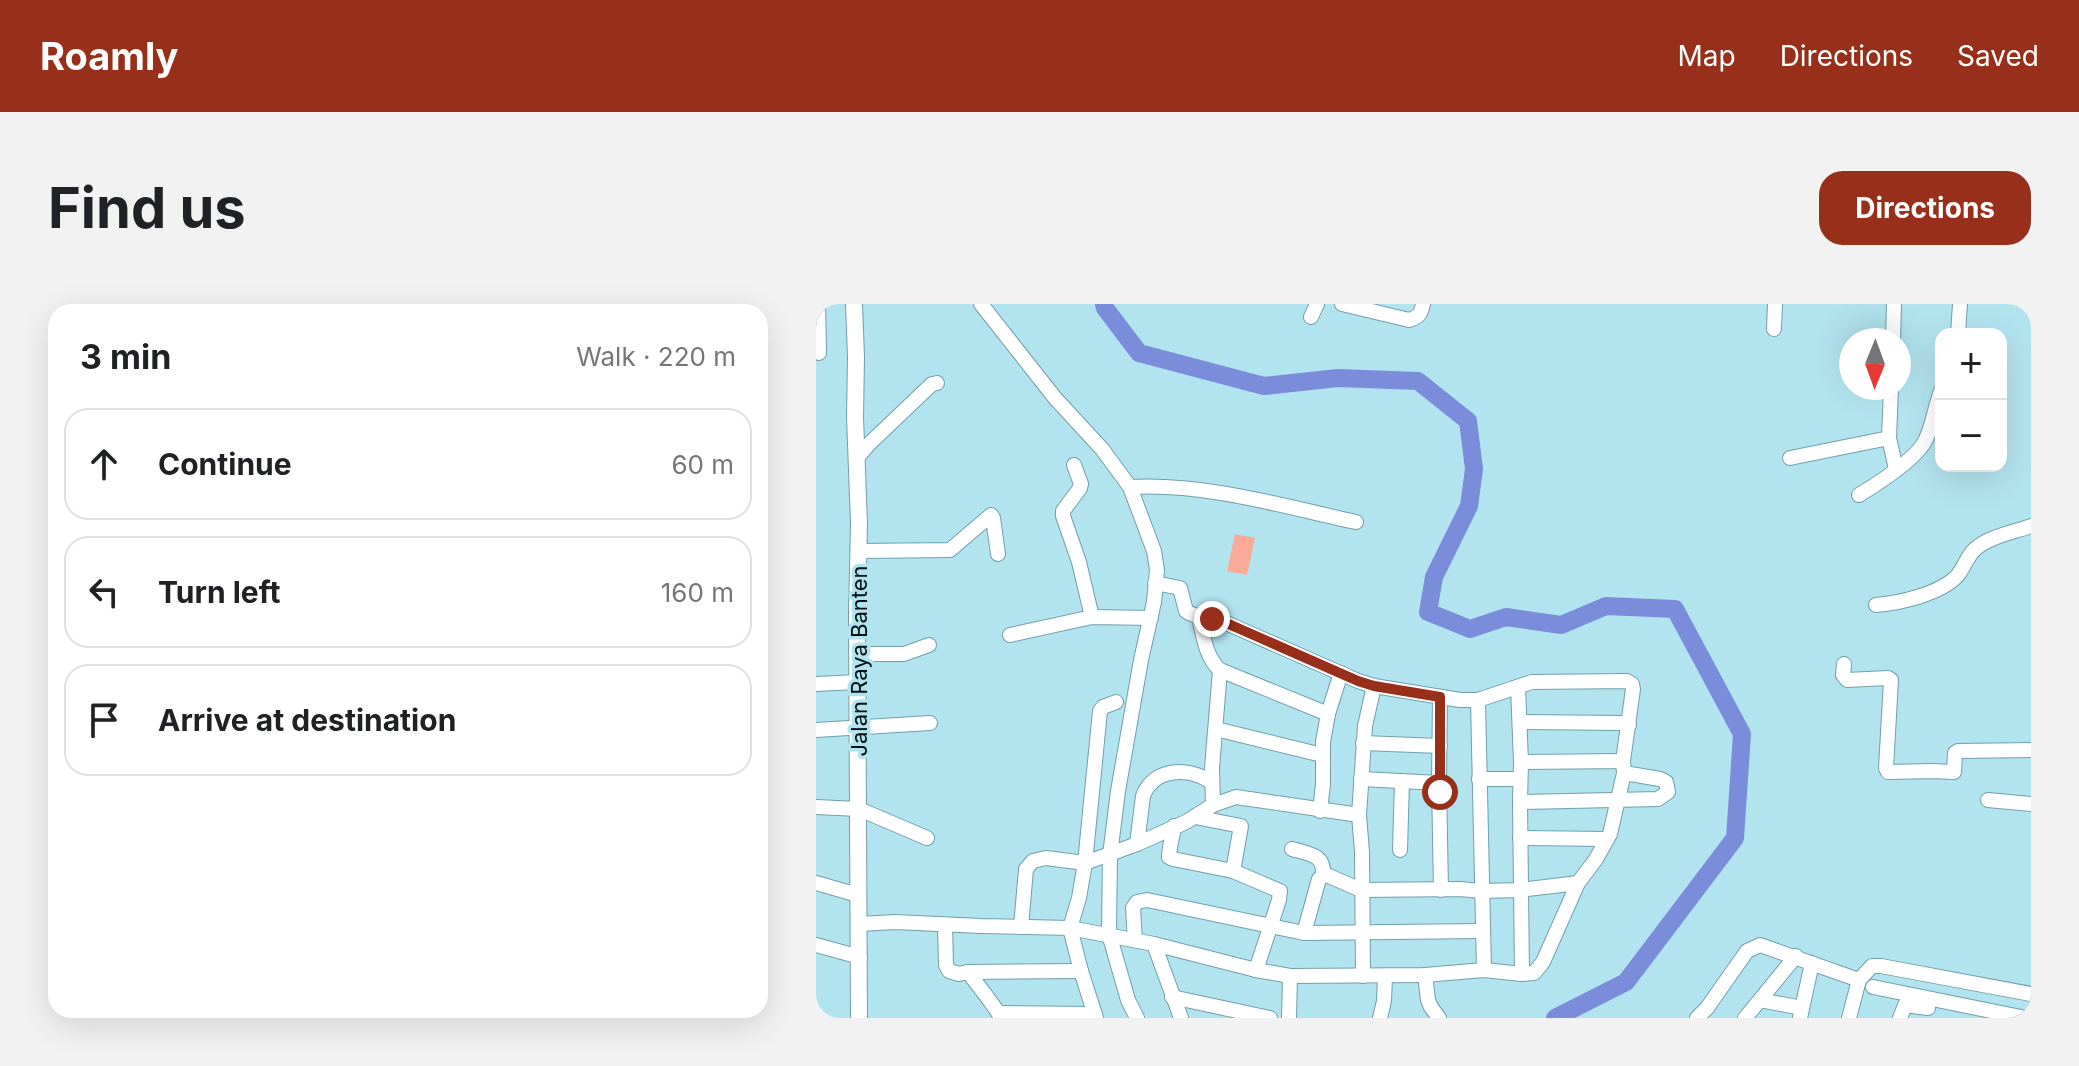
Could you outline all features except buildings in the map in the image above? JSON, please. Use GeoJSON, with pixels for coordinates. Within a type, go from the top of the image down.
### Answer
{"type":"FeatureCollection","features":[{"type":"Feature","properties":{"kind":"main road","name":"Jalan Raya Banten"},"geometry":{"type":"LineString","coordinates":[[854,304],[859,551],[859,1018]]}},
{"type":"Feature","properties":{"kind":"street"},"geometry":{"type":"LineString","coordinates":[[818,304],[819,353]]}},
{"type":"Feature","properties":{"kind":"street"},"geometry":{"type":"LineString","coordinates":[[981,304],[1130,487],[1154,551],[1157,570],[1151,618],[1118,791],[1110,855],[1109,934],[1128,1000],[1137,1018]]}},
{"type":"Feature","properties":{"kind":"street"},"geometry":{"type":"LineString","coordinates":[[1342,304],[1409,320],[1421,314],[1423,304]]}},
{"type":"Feature","properties":{"kind":"street"},"geometry":{"type":"LineString","coordinates":[[1774,329],[1775,304]]}},
{"type":"Feature","properties":{"kind":"street"},"geometry":{"type":"LineString","coordinates":[[1893,328],[1894,304]]}},
{"type":"Feature","properties":{"kind":"street"},"geometry":{"type":"LineString","coordinates":[[1958,328],[1960,304]]}},
{"type":"Feature","properties":{"kind":"street"},"geometry":{"type":"LineString","coordinates":[[856,459],[932,384],[937,383]]}},
{"type":"Feature","properties":{"kind":"street"},"geometry":{"type":"LineString","coordinates":[[1891,400],[1889,438],[1896,469]]}},
{"type":"Feature","properties":{"kind":"street"},"geometry":{"type":"LineString","coordinates":[[1859,495],[1916,454],[1925,441],[1938,400]]}},
{"type":"Feature","properties":{"kind":"street"},"geometry":{"type":"LineString","coordinates":[[1790,458],[1889,438]]}},
{"type":"Feature","properties":{"kind":"street"},"geometry":{"type":"LineString","coordinates":[[1074,465],[1081,484],[1063,516],[1079,562],[1092,617]]}},
{"type":"Feature","properties":{"kind":"street"},"geometry":{"type":"LineString","coordinates":[[1130,487],[1197,490],[1356,522]]}},
{"type":"Feature","properties":{"kind":"street"},"geometry":{"type":"LineString","coordinates":[[859,551],[950,550],[991,515],[998,554]]}},
{"type":"Feature","properties":{"kind":"street"},"geometry":{"type":"LineString","coordinates":[[1876,605],[1904,600],[1947,584],[1975,549],[2031,526]]}},
{"type":"Feature","properties":{"kind":"street"},"geometry":{"type":"LineString","coordinates":[[859,924],[895,922],[1070,928],[1109,934],[1290,976],[1425,975],[1484,970],[1534,973],[1543,962],[1578,883],[1610,834],[1624,767],[1632,684],[1627,681],[1532,682],[1478,700],[1374,686],[1224,622],[1186,611],[1180,588],[1155,583]]}},
{"type":"Feature","properties":{"kind":"street"},"geometry":{"type":"LineString","coordinates":[[1010,635],[1092,617],[1151,618]]}},
{"type":"Feature","properties":{"kind":"street"},"geometry":{"type":"LineString","coordinates":[[1199,617],[1216,668],[1328,714]]}},
{"type":"Feature","properties":{"kind":"street"},"geometry":{"type":"LineString","coordinates":[[858,654],[904,654],[929,645]]}},
{"type":"Feature","properties":{"kind":"street"},"geometry":{"type":"LineString","coordinates":[[1844,664],[1843,675],[1847,680],[1891,680],[1888,772],[1954,772],[1956,751],[2031,750]]}},
{"type":"Feature","properties":{"kind":"street"},"geometry":{"type":"LineString","coordinates":[[1213,805],[1211,782],[1220,670]]}},
{"type":"Feature","properties":{"kind":"street"},"geometry":{"type":"LineString","coordinates":[[1320,811],[1322,755],[1328,714],[1341,673]]}},
{"type":"Feature","properties":{"kind":"street"},"geometry":{"type":"LineString","coordinates":[[816,684],[858,682]]}},
{"type":"Feature","properties":{"kind":"street"},"geometry":{"type":"LineString","coordinates":[[1363,976],[1359,815],[1363,743],[1374,686]]}},
{"type":"Feature","properties":{"kind":"street"},"geometry":{"type":"LineString","coordinates":[[1518,687],[1522,974]]}},
{"type":"Feature","properties":{"kind":"street"},"geometry":{"type":"LineString","coordinates":[[1440,697],[1441,890]]}},
{"type":"Feature","properties":{"kind":"street"},"geometry":{"type":"LineString","coordinates":[[1478,700],[1484,970]]}},
{"type":"Feature","properties":{"kind":"street"},"geometry":{"type":"LineString","coordinates":[[968,972],[1000,1016],[1095,1016],[1070,928],[1085,863],[1100,711],[1116,702]]}},
{"type":"Feature","properties":{"kind":"street"},"geometry":{"type":"LineString","coordinates":[[1520,722],[1629,725]]}},
{"type":"Feature","properties":{"kind":"street"},"geometry":{"type":"LineString","coordinates":[[816,730],[930,723]]}},
{"type":"Feature","properties":{"kind":"street"},"geometry":{"type":"LineString","coordinates":[[1216,729],[1322,755]]}},
{"type":"Feature","properties":{"kind":"street"},"geometry":{"type":"LineString","coordinates":[[1363,743],[1440,746]]}},
{"type":"Feature","properties":{"kind":"street"},"geometry":{"type":"LineString","coordinates":[[1520,802],[1658,799],[1668,792],[1666,782],[1624,767],[1521,762]]}},
{"type":"Feature","properties":{"kind":"street"},"geometry":{"type":"LineString","coordinates":[[1137,844],[1143,796],[1157,777],[1173,771],[1197,775],[1211,782]]}},
{"type":"Feature","properties":{"kind":"street"},"geometry":{"type":"LineString","coordinates":[[1361,779],[1439,783]]}},
{"type":"Feature","properties":{"kind":"street"},"geometry":{"type":"LineString","coordinates":[[1479,779],[1520,779]]}},
{"type":"Feature","properties":{"kind":"street"},"geometry":{"type":"LineString","coordinates":[[1400,850],[1402,781]]}},
{"type":"Feature","properties":{"kind":"street"},"geometry":{"type":"LineString","coordinates":[[1021,927],[1026,869],[1033,861],[1046,858],[1085,863],[1137,844],[1195,817],[1213,805],[1236,797],[1359,815]]}},
{"type":"Feature","properties":{"kind":"street"},"geometry":{"type":"LineString","coordinates":[[1988,800],[2031,804]]}},
{"type":"Feature","properties":{"kind":"street"},"geometry":{"type":"LineString","coordinates":[[816,807],[859,809],[927,838]]}},
{"type":"Feature","properties":{"kind":"street"},"geometry":{"type":"LineString","coordinates":[[1195,817],[1241,826],[1233,871]]}},
{"type":"Feature","properties":{"kind":"street"},"geometry":{"type":"LineString","coordinates":[[1174,826],[1169,857],[1233,871],[1280,891],[1256,970]]}},
{"type":"Feature","properties":{"kind":"street"},"geometry":{"type":"LineString","coordinates":[[1520,838],[1606,839]]}},
{"type":"Feature","properties":{"kind":"street"},"geometry":{"type":"LineString","coordinates":[[1292,849],[1320,859],[1323,876]]}},
{"type":"Feature","properties":{"kind":"street"},"geometry":{"type":"LineString","coordinates":[[1304,933],[1319,879],[1323,876],[1361,890],[1520,890],[1578,883]]}},
{"type":"Feature","properties":{"kind":"street"},"geometry":{"type":"LineString","coordinates":[[816,883],[858,895]]}},
{"type":"Feature","properties":{"kind":"street"},"geometry":{"type":"LineString","coordinates":[[1135,940],[1133,908],[1137,902],[1147,900],[1304,933],[1481,931]]}},
{"type":"Feature","properties":{"kind":"street"},"geometry":{"type":"LineString","coordinates":[[945,925],[946,965],[949,971],[959,974],[1081,971]]}},
{"type":"Feature","properties":{"kind":"street"},"geometry":{"type":"LineString","coordinates":[[1154,944],[1181,1018]]}},
{"type":"Feature","properties":{"kind":"street"},"geometry":{"type":"LineString","coordinates":[[816,945],[860,957]]}},
{"type":"Feature","properties":{"kind":"street"},"geometry":{"type":"LineString","coordinates":[[1697,1018],[1751,948],[1765,945],[1859,980]]}},
{"type":"Feature","properties":{"kind":"street"},"geometry":{"type":"LineString","coordinates":[[1745,1018],[1796,956]]}},
{"type":"Feature","properties":{"kind":"street"},"geometry":{"type":"LineString","coordinates":[[1760,1000],[1801,1013],[1812,963]]}},
{"type":"Feature","properties":{"kind":"street"},"geometry":{"type":"LineString","coordinates":[[1849,1018],[1859,980],[1872,966],[2031,994]]}},
{"type":"Feature","properties":{"kind":"street"},"geometry":{"type":"LineString","coordinates":[[1425,975],[1428,1000],[1439,1018]]}},
{"type":"Feature","properties":{"kind":"street"},"geometry":{"type":"LineString","coordinates":[[1289,1018],[1290,976]]}},
{"type":"Feature","properties":{"kind":"street"},"geometry":{"type":"LineString","coordinates":[[1380,1018],[1385,976]]}},
{"type":"Feature","properties":{"kind":"street"},"geometry":{"type":"LineString","coordinates":[[1873,987],[2026,1018]]}},
{"type":"Feature","properties":{"kind":"street"},"geometry":{"type":"LineString","coordinates":[[1172,997],[1270,1018]]}},
{"type":"Feature","properties":{"kind":"street"},"geometry":{"type":"LineString","coordinates":[[1900,1018],[1905,1005],[1986,1018]]}},
{"type":"Feature","properties":{"kind":"shaded area"},"geometry":{"type":"Polygon","coordinates":[[[1235,534],[1255,538],[1247,575],[1227,571],[1235,534]]]}},
{"type":"Feature","properties":{"kind":"waterway"},"geometry":{"type":"LineString","coordinates":[[1104,304],[1139,353],[1264,386],[1338,378],[1418,381],[1468,421],[1474,469],[1469,506],[1434,577],[1428,612],[1470,629],[1506,617],[1561,625],[1606,606],[1675,609],[1742,734],[1735,838],[1626,982],[1555,1018]]}},
{"type":"Feature","properties":{"kind":"route"},"geometry":{"type":"LineString","coordinates":[[1212,619],[1358,681],[1440,697],[1440,792]]}}]}
